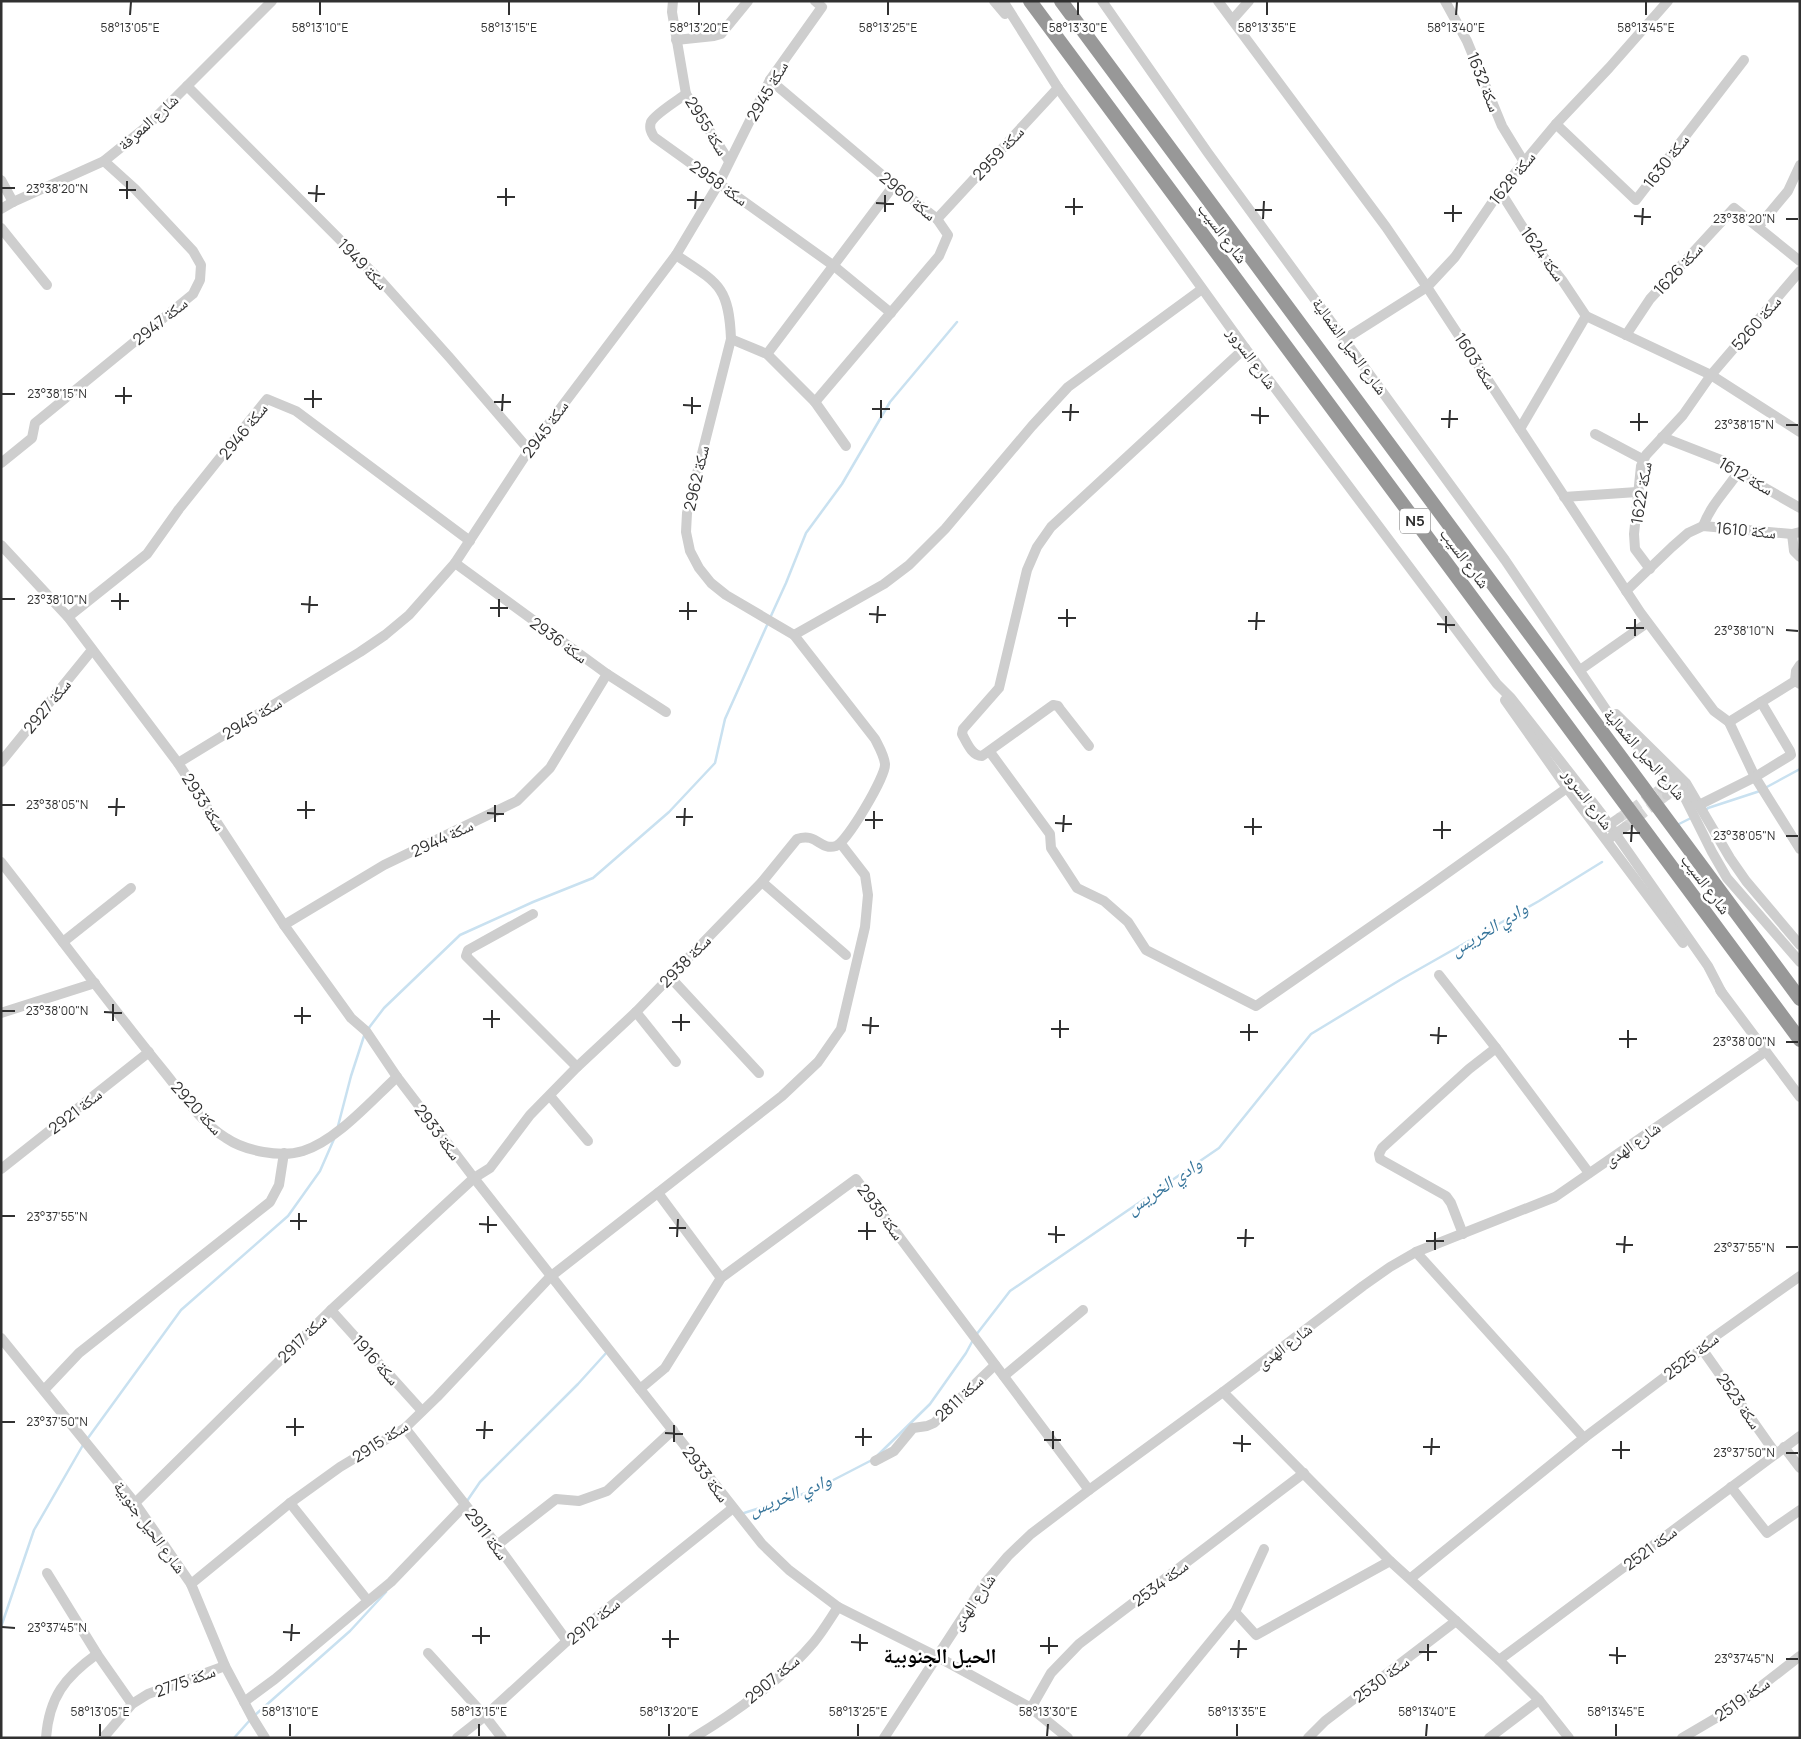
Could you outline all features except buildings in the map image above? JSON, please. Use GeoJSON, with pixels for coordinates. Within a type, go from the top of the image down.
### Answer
{"type":"FeatureCollection","features":[{"type":"Feature","properties":{"kind":"highway","name":"شارع السيب"},"geometry":{"type":"LineString","coordinates":[[1030,1],[1800,1040]]}},
{"type":"Feature","properties":{"kind":"highway","name":"شارع السيب"},"geometry":{"type":"LineString","coordinates":[[1061,1],[1800,999]]}},
{"type":"Feature","properties":{"kind":"street","name":"شارع المعرفة"},"geometry":{"type":"LineString","coordinates":[[1,209],[104,161],[145,128],[272,1]]}},
{"type":"Feature","properties":{"kind":"street","name":"سكة 2955"},"geometry":{"type":"LineString","coordinates":[[673,1],[672,12],[686,94],[729,161]]}},
{"type":"Feature","properties":{"kind":"street","name":"شارع السرور"},"geometry":{"type":"LineString","coordinates":[[994,1],[1017,25]]}},
{"type":"Feature","properties":{"kind":"street","name":"شارع السرور"},"geometry":{"type":"LineString","coordinates":[[1003,1],[1058,88],[1202,289],[1497,684],[1511,698],[1608,833],[1708,966],[1722,993],[1800,1097]]}},
{"type":"Feature","properties":{"kind":"street","name":"شارع الحيل الشمالية"},"geometry":{"type":"LineString","coordinates":[[1102,1],[1208,153],[1504,560],[1594,692],[1699,805],[1735,866],[1800,945]]}},
{"type":"Feature","properties":{"kind":"street"},"geometry":{"type":"LineString","coordinates":[[1108,1],[1124,33]]}},
{"type":"Feature","properties":{"kind":"street","name":"سكة 1603"},"geometry":{"type":"LineString","coordinates":[[1218,1],[1380,220],[1427,287],[1647,623],[1714,711],[1729,722]]}},
{"type":"Feature","properties":{"kind":"street"},"geometry":{"type":"LineString","coordinates":[[1233,19],[1249,1]]}},
{"type":"Feature","properties":{"kind":"street","name":"سكة 1632"},"geometry":{"type":"LineString","coordinates":[[1445,1],[1467,41],[1502,126],[1524,162]]}},
{"type":"Feature","properties":{"kind":"street","name":"سكة 1628"},"geometry":{"type":"LineString","coordinates":[[1345,339],[1427,287],[1455,256],[1500,191],[1556,124],[1668,1]]}},
{"type":"Feature","properties":{"kind":"street"},"geometry":{"type":"LineString","coordinates":[[676,40],[721,34],[742,3]]}},
{"type":"Feature","properties":{"kind":"street","name":"سكة 2945"},"geometry":{"type":"LineString","coordinates":[[178,762],[360,652],[408,615],[455,564],[528,450],[676,255],[719,182],[770,80],[818,4]]}},
{"type":"Feature","properties":{"kind":"street","name":"سكة 1630"},"geometry":{"type":"LineString","coordinates":[[1556,124],[1636,200],[1744,60]]}},
{"type":"Feature","properties":{"kind":"street","name":"سكة 2960"},"geometry":{"type":"LineString","coordinates":[[770,80],[894,186],[938,219],[948,235],[939,256],[816,402]]}},
{"type":"Feature","properties":{"kind":"street","name":"سكة 1949"},"geometry":{"type":"LineString","coordinates":[[187,86],[382,282],[528,450]]}},
{"type":"Feature","properties":{"kind":"street","name":"سكة 2959"},"geometry":{"type":"LineString","coordinates":[[938,219],[1058,88]]}},
{"type":"Feature","properties":{"kind":"street","name":"سكة 2958"},"geometry":{"type":"LineString","coordinates":[[686,94],[654,118],[650,124],[654,138],[719,182],[834,266],[891,313]]}},
{"type":"Feature","properties":{"kind":"street","name":"سكة 2947"},"geometry":{"type":"LineString","coordinates":[[1,463],[32,438],[35,423],[193,294],[200,280],[201,265],[193,250],[104,161]]}},
{"type":"Feature","properties":{"kind":"street"},"geometry":{"type":"LineString","coordinates":[[1758,227],[1788,191],[1800,165]]}},
{"type":"Feature","properties":{"kind":"street"},"geometry":{"type":"LineString","coordinates":[[1,180],[14,202]]}},
{"type":"Feature","properties":{"kind":"street"},"geometry":{"type":"LineString","coordinates":[[768,354],[894,186]]}},
{"type":"Feature","properties":{"kind":"street","name":"سكة 1624"},"geometry":{"type":"LineString","coordinates":[[1500,191],[1534,246],[1562,280],[1586,316]]}},
{"type":"Feature","properties":{"kind":"street","name":"سكة 1626"},"geometry":{"type":"LineString","coordinates":[[1626,335],[1650,300],[1734,208],[1800,261]]}},
{"type":"Feature","properties":{"kind":"street"},"geometry":{"type":"LineString","coordinates":[[1,228],[47,285]]}},
{"type":"Feature","properties":{"kind":"street","name":"سكة 2962"},"geometry":{"type":"LineString","coordinates":[[676,255],[703,274],[721,290],[730,317],[731,339],[687,513],[686,532],[690,551],[699,568],[711,583],[726,595],[794,635],[875,739],[885,764],[881,780],[841,844]]}},
{"type":"Feature","properties":{"kind":"street","name":"سكة 5260"},"geometry":{"type":"LineString","coordinates":[[1711,375],[1800,271]]}},
{"type":"Feature","properties":{"kind":"street"},"geometry":{"type":"LineString","coordinates":[[794,635],[884,584],[910,565],[945,529],[1032,426],[1068,387],[1202,289]]}},
{"type":"Feature","properties":{"kind":"street"},"geometry":{"type":"LineString","coordinates":[[1520,429],[1586,316],[1711,375],[1800,432]]}},
{"type":"Feature","properties":{"kind":"street"},"geometry":{"type":"LineString","coordinates":[[731,339],[768,354],[816,402],[846,446]]}},
{"type":"Feature","properties":{"kind":"street"},"geometry":{"type":"LineString","coordinates":[[1089,746],[1058,706],[1053,705],[982,756],[973,753],[962,734],[963,729],[999,688],[1027,570],[1037,547],[1051,527],[1245,348]]}},
{"type":"Feature","properties":{"kind":"street","name":"سكة 1622"},"geometry":{"type":"LineString","coordinates":[[1650,569],[1635,549],[1634,534],[1637,492],[1641,466],[1646,455],[1683,415],[1711,375]]}},
{"type":"Feature","properties":{"kind":"street","name":"سكة 2946"},"geometry":{"type":"LineString","coordinates":[[68,617],[147,554],[179,509],[267,399],[296,411],[470,541]]}},
{"type":"Feature","properties":{"kind":"street"},"geometry":{"type":"LineString","coordinates":[[1595,434],[1644,460]]}},
{"type":"Feature","properties":{"kind":"street","name":"سكة 1612"},"geometry":{"type":"LineString","coordinates":[[1662,437],[1726,462],[1800,508]]}},
{"type":"Feature","properties":{"kind":"street"},"geometry":{"type":"LineString","coordinates":[[1704,526],[1710,509],[1739,471]]}},
{"type":"Feature","properties":{"kind":"street"},"geometry":{"type":"LineString","coordinates":[[1564,497],[1637,492]]}},
{"type":"Feature","properties":{"kind":"street","name":"سكة 1610"},"geometry":{"type":"LineString","coordinates":[[1626,591],[1688,533],[1704,526],[1796,533]]}},
{"type":"Feature","properties":{"kind":"street"},"geometry":{"type":"LineString","coordinates":[[1796,533],[1794,551],[1800,557]]}},
{"type":"Feature","properties":{"kind":"street","name":"سكة 2933"},"geometry":{"type":"LineString","coordinates":[[1,545],[68,617],[178,762],[284,925],[351,1018],[366,1031],[397,1077],[550,1277],[762,1544],[790,1570],[838,1607],[936,1656],[1031,1708],[1068,1738]]}},
{"type":"Feature","properties":{"kind":"street","name":"سكة 2936"},"geometry":{"type":"LineString","coordinates":[[455,564],[607,674],[666,712]]}},
{"type":"Feature","properties":{"kind":"street"},"geometry":{"type":"LineString","coordinates":[[1580,670],[1647,623]]}},
{"type":"Feature","properties":{"kind":"street","name":"سكة 2927"},"geometry":{"type":"LineString","coordinates":[[1,762],[92,650]]}},
{"type":"Feature","properties":{"kind":"street"},"geometry":{"type":"LineString","coordinates":[[1800,665],[1796,671],[1797,682],[1729,722],[1755,777],[1800,849]]}},
{"type":"Feature","properties":{"kind":"street","name":"سكة 2944"},"geometry":{"type":"LineString","coordinates":[[284,925],[384,865],[517,802],[550,768],[607,674]]}},
{"type":"Feature","properties":{"kind":"street","name":"شارع السرور"},"geometry":{"type":"LineString","coordinates":[[1497,684],[1506,702],[1566,788],[1608,833]]}},
{"type":"Feature","properties":{"kind":"street"},"geometry":{"type":"LineString","coordinates":[[1699,805],[1755,777],[1789,757],[1791,753],[1761,702]]}},
{"type":"Feature","properties":{"kind":"street"},"geometry":{"type":"LineString","coordinates":[[990,752],[1050,834],[1051,848],[1077,888],[1104,901],[1128,922],[1146,950],[1256,1006],[1425,889],[1566,788]]}},
{"type":"Feature","properties":{"kind":"street"},"geometry":{"type":"LineString","coordinates":[[1665,792],[1679,782]]}},
{"type":"Feature","properties":{"kind":"street","name":"شارع الحيل الشمالية"},"geometry":{"type":"LineString","coordinates":[[1679,782],[1712,852],[1728,878],[1800,962]]}},
{"type":"Feature","properties":{"kind":"street"},"geometry":{"type":"LineString","coordinates":[[1608,833],[1622,823]]}},
{"type":"Feature","properties":{"kind":"street","name":"سكة 2938"},"geometry":{"type":"LineString","coordinates":[[474,1178],[490,1168],[521,1126],[577,1067],[636,1012],[762,882],[797,840],[804,837],[811,838],[828,847],[841,844]]}},
{"type":"Feature","properties":{"kind":"street","name":"سكة 2915"},"geometry":{"type":"LineString","coordinates":[[191,1584],[290,1503],[340,1467],[405,1428],[550,1277],[782,1096],[818,1062],[841,1029],[865,927],[868,895],[865,875],[841,844]]}},
{"type":"Feature","properties":{"kind":"street","name":"سكة 2920"},"geometry":{"type":"LineString","coordinates":[[1,862],[202,1118],[226,1139],[257,1151],[284,1154],[302,1152],[328,1139],[397,1077]]}},
{"type":"Feature","properties":{"kind":"street"},"geometry":{"type":"LineString","coordinates":[[762,882],[846,955]]}},
{"type":"Feature","properties":{"kind":"street"},"geometry":{"type":"LineString","coordinates":[[63,942],[131,888]]}},
{"type":"Feature","properties":{"kind":"street"},"geometry":{"type":"LineString","coordinates":[[533,914],[468,950],[466,956],[577,1067]]}},
{"type":"Feature","properties":{"kind":"street"},"geometry":{"type":"LineString","coordinates":[[1786,930],[1800,934]]}},
{"type":"Feature","properties":{"kind":"street"},"geometry":{"type":"LineString","coordinates":[[1439,975],[1589,1173]]}},
{"type":"Feature","properties":{"kind":"street"},"geometry":{"type":"LineString","coordinates":[[669,976],[759,1073]]}},
{"type":"Feature","properties":{"kind":"street"},"geometry":{"type":"LineString","coordinates":[[1,1013],[95,983]]}},
{"type":"Feature","properties":{"kind":"street"},"geometry":{"type":"LineString","coordinates":[[636,1012],[676,1062]]}},
{"type":"Feature","properties":{"kind":"street"},"geometry":{"type":"LineString","coordinates":[[1463,1234],[1451,1203],[1446,1196],[1380,1159],[1379,1154],[1382,1148],[1469,1069],[1496,1048]]}},
{"type":"Feature","properties":{"kind":"street","name":"سكة 2921"},"geometry":{"type":"LineString","coordinates":[[1,1169],[149,1052]]}},
{"type":"Feature","properties":{"kind":"street","name":"شارع الهدى"},"geometry":{"type":"LineString","coordinates":[[884,1738],[985,1583],[1008,1556],[1031,1534],[1363,1286],[1416,1252],[1554,1197],[1765,1052]]}},
{"type":"Feature","properties":{"kind":"street"},"geometry":{"type":"LineString","coordinates":[[550,1096],[588,1140]]}},
{"type":"Feature","properties":{"kind":"street"},"geometry":{"type":"LineString","coordinates":[[44,1390],[79,1354],[270,1202],[279,1185],[284,1154]]}},
{"type":"Feature","properties":{"kind":"street","name":"سكة 2917"},"geometry":{"type":"LineString","coordinates":[[135,1503],[330,1310],[474,1178]]}},
{"type":"Feature","properties":{"kind":"street","name":"سكة 2935"},"geometry":{"type":"LineString","coordinates":[[640,1388],[665,1368],[721,1278],[856,1179],[1089,1490]]}},
{"type":"Feature","properties":{"kind":"street"},"geometry":{"type":"LineString","coordinates":[[658,1193],[721,1278]]}},
{"type":"Feature","properties":{"kind":"street"},"geometry":{"type":"LineString","coordinates":[[1416,1252],[1584,1438]]}},
{"type":"Feature","properties":{"kind":"street","name":"سكة 2525"},"geometry":{"type":"LineString","coordinates":[[1411,1578],[1584,1438],[1702,1349],[1710,1340],[1800,1276]]}},
{"type":"Feature","properties":{"kind":"street","name":"سكة 1916"},"geometry":{"type":"LineString","coordinates":[[330,1310],[422,1411]]}},
{"type":"Feature","properties":{"kind":"street"},"geometry":{"type":"LineString","coordinates":[[1004,1376],[1083,1310]]}},
{"type":"Feature","properties":{"kind":"street","name":"شارع الحيل جنوبية"},"geometry":{"type":"LineString","coordinates":[[1,1338],[135,1503],[191,1584],[225,1666],[265,1738]]}},
{"type":"Feature","properties":{"kind":"street","name":"سكة 2523"},"geometry":{"type":"LineString","coordinates":[[1702,1349],[1780,1451],[1800,1468]]}},
{"type":"Feature","properties":{"kind":"street","name":"سكة 2811"},"geometry":{"type":"LineString","coordinates":[[875,1461],[894,1451],[913,1428],[934,1423],[995,1364]]}},
{"type":"Feature","properties":{"kind":"street"},"geometry":{"type":"LineString","coordinates":[[1223,1392],[1390,1561],[1411,1578],[1499,1660],[1539,1700],[1569,1738]]}},
{"type":"Feature","properties":{"kind":"street","name":"سكة 2911"},"geometry":{"type":"LineString","coordinates":[[405,1428],[497,1545],[567,1642]]}},
{"type":"Feature","properties":{"kind":"street"},"geometry":{"type":"LineString","coordinates":[[497,1545],[556,1500],[579,1501],[607,1491],[673,1430]]}},
{"type":"Feature","properties":{"kind":"street","name":"سكة 2521"},"geometry":{"type":"LineString","coordinates":[[1499,1660],[1800,1436]]}},
{"type":"Feature","properties":{"kind":"street","name":"سكة 2534"},"geometry":{"type":"LineString","coordinates":[[1031,1708],[1051,1673],[1079,1644],[1304,1472]]}},
{"type":"Feature","properties":{"kind":"street"},"geometry":{"type":"LineString","coordinates":[[1731,1487],[1767,1534],[1800,1510]]}},
{"type":"Feature","properties":{"kind":"street"},"geometry":{"type":"LineString","coordinates":[[290,1503],[368,1601]]}},
{"type":"Feature","properties":{"kind":"street"},"geometry":{"type":"LineString","coordinates":[[244,1702],[275,1680],[391,1582],[465,1504]]}},
{"type":"Feature","properties":{"kind":"street","name":"سكة 2912"},"geometry":{"type":"LineString","coordinates":[[457,1738],[485,1716],[567,1642],[732,1508]]}},
{"type":"Feature","properties":{"kind":"street"},"geometry":{"type":"LineString","coordinates":[[1132,1738],[1235,1612],[1264,1548]]}},
{"type":"Feature","properties":{"kind":"street"},"geometry":{"type":"LineString","coordinates":[[1235,1612],[1256,1635],[1390,1561]]}},
{"type":"Feature","properties":{"kind":"street"},"geometry":{"type":"LineString","coordinates":[[47,1573],[97,1654],[132,1704]]}},
{"type":"Feature","properties":{"kind":"street","name":"سكة 2907"},"geometry":{"type":"LineString","coordinates":[[693,1738],[732,1713],[801,1655],[814,1642],[838,1607]]}},
{"type":"Feature","properties":{"kind":"street","name":"سكة 2530"},"geometry":{"type":"LineString","coordinates":[[1308,1738],[1325,1721],[1456,1621]]}},
{"type":"Feature","properties":{"kind":"street"},"geometry":{"type":"LineString","coordinates":[[428,1653],[485,1716],[502,1738]]}},
{"type":"Feature","properties":{"kind":"street"},"geometry":{"type":"LineString","coordinates":[[46,1738],[47,1721],[62,1686],[74,1672],[97,1654]]}},
{"type":"Feature","properties":{"kind":"street","name":"سكة 2519"},"geometry":{"type":"LineString","coordinates":[[1682,1738],[1733,1708],[1800,1656]]}},
{"type":"Feature","properties":{"kind":"street","name":"سكة 2775"},"geometry":{"type":"LineString","coordinates":[[103,1738],[132,1704],[148,1694],[225,1666]]}},
{"type":"Feature","properties":{"kind":"street"},"geometry":{"type":"LineString","coordinates":[[1489,1738],[1539,1700]]}},
{"type":"Feature","properties":{"kind":"waterway"},"geometry":{"type":"LineString","coordinates":[[770,618],[806,533],[842,484],[890,402],[957,322]]}},
{"type":"Feature","properties":{"kind":"waterway"},"geometry":{"type":"LineString","coordinates":[[368,1029],[384,1008],[460,935],[533,902],[593,878],[669,812],[715,763],[725,719],[768,623]]}},
{"type":"Feature","properties":{"kind":"waterway","name":"وادي الخريس"},"geometry":{"type":"LineString","coordinates":[[1765,788],[1800,769]]}},
{"type":"Feature","properties":{"kind":"waterway","name":"وادي الخريس"},"geometry":{"type":"LineString","coordinates":[[1705,811],[1708,808],[1760,791]]}},
{"type":"Feature","properties":{"kind":"waterway","name":"وادي الخريس"},"geometry":{"type":"LineString","coordinates":[[1679,824],[1691,818]]}},
{"type":"Feature","properties":{"kind":"waterway","name":"وادي الخريس"},"geometry":{"type":"LineString","coordinates":[[976,1335],[1010,1291],[1219,1148],[1311,1034],[1400,980],[1539,901],[1602,862]]}},
{"type":"Feature","properties":{"kind":"waterway"},"geometry":{"type":"LineString","coordinates":[[338,1126],[364,1036]]}},
{"type":"Feature","properties":{"kind":"waterway"},"geometry":{"type":"LineString","coordinates":[[88,1438],[181,1310],[288,1216],[320,1171],[334,1139]]}},
{"type":"Feature","properties":{"kind":"waterway","name":"وادي الخريس"},"geometry":{"type":"LineString","coordinates":[[878,1455],[930,1404],[973,1340]]}},
{"type":"Feature","properties":{"kind":"waterway"},"geometry":{"type":"LineString","coordinates":[[467,1501],[480,1482],[578,1384],[607,1352]]}},
{"type":"Feature","properties":{"kind":"waterway"},"geometry":{"type":"LineString","coordinates":[[1,1627],[34,1530],[83,1445]]}},
{"type":"Feature","properties":{"kind":"waterway","name":"وادي الخريس"},"geometry":{"type":"LineString","coordinates":[[741,1514],[812,1491],[872,1460]]}},
{"type":"Feature","properties":{"kind":"waterway"},"geometry":{"type":"LineString","coordinates":[[255,1715],[350,1631],[386,1592]]}},
{"type":"Feature","properties":{"kind":"waterway"},"geometry":{"type":"LineString","coordinates":[[234,1738],[250,1720]]}},
{"type":"Feature","properties":{"kind":"tunnel"},"geometry":{"type":"LineString","coordinates":[[1619,818],[1662,788]]}},
{"type":"Feature","properties":{"kind":"tunnel"},"geometry":{"type":"LineString","coordinates":[[1625,827],[1667,795]]}},
{"type":"Feature","properties":{"kind":"district","name":"الحيل الجنوبية"},"geometry":{"type":"Point","coordinates":[940,1656]}}]}
